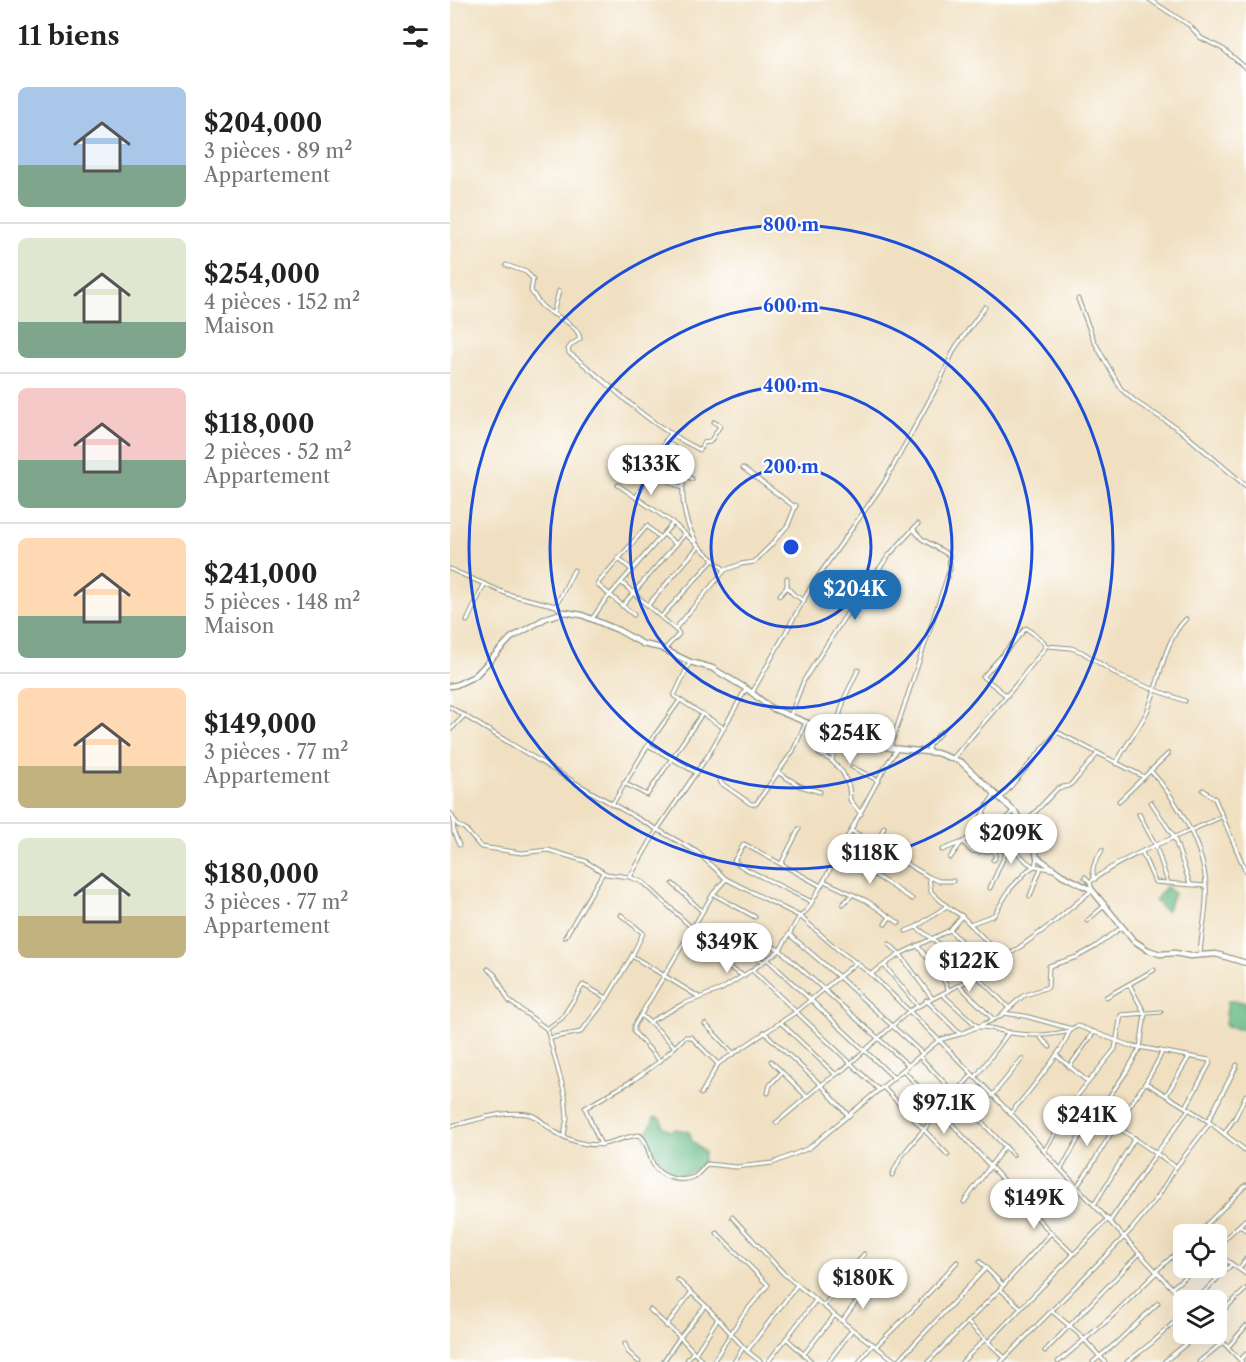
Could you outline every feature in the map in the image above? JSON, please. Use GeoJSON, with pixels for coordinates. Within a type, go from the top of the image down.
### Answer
{"type":"FeatureCollection","features":[{"type":"Feature","properties":{"kind":"street"},"geometry":{"type":"LineString","coordinates":[[1150,0],[1189,25],[1201,38],[1223,49],[1246,68]]}},
{"type":"Feature","properties":{"kind":"street"},"geometry":{"type":"LineString","coordinates":[[506,265],[526,272],[533,279],[531,291],[542,306],[567,322],[580,337],[568,349],[569,352],[603,378],[645,416],[700,450],[703,443],[710,442],[720,426],[714,422]]}},
{"type":"Feature","properties":{"kind":"street"},"geometry":{"type":"LineString","coordinates":[[553,314],[559,291]]}},
{"type":"Feature","properties":{"kind":"street"},"geometry":{"type":"LineString","coordinates":[[1078,299],[1094,341],[1121,389],[1136,402],[1180,430],[1246,486]]}},
{"type":"Feature","properties":{"kind":"street"},"geometry":{"type":"LineString","coordinates":[[752,693],[812,585],[884,483],[940,381],[955,348],[985,307]]}},
{"type":"Feature","properties":{"kind":"street"},"geometry":{"type":"LineString","coordinates":[[636,498],[670,433]]}},
{"type":"Feature","properties":{"kind":"street"},"geometry":{"type":"LineString","coordinates":[[665,441],[674,447],[686,464]]}},
{"type":"Feature","properties":{"kind":"street"},"geometry":{"type":"LineString","coordinates":[[657,458],[692,479]]}},
{"type":"Feature","properties":{"kind":"street"},"geometry":{"type":"LineString","coordinates":[[675,629],[725,570],[754,562],[788,525],[795,506],[743,468]]}},
{"type":"Feature","properties":{"kind":"street"},"geometry":{"type":"LineString","coordinates":[[650,472],[682,488]]}},
{"type":"Feature","properties":{"kind":"street"},"geometry":{"type":"LineString","coordinates":[[684,473],[682,488],[685,513],[690,531],[698,545]]}},
{"type":"Feature","properties":{"kind":"street"},"geometry":{"type":"LineString","coordinates":[[618,485],[673,523],[725,570]]}},
{"type":"Feature","properties":{"kind":"street"},"geometry":{"type":"LineString","coordinates":[[592,619],[603,603],[673,523]]}},
{"type":"Feature","properties":{"kind":"street"},"geometry":{"type":"LineString","coordinates":[[790,716],[804,680],[853,604],[890,554],[918,524]]}},
{"type":"Feature","properties":{"kind":"street"},"geometry":{"type":"LineString","coordinates":[[633,615],[598,583],[647,526],[660,538]]}},
{"type":"Feature","properties":{"kind":"street"},"geometry":{"type":"LineString","coordinates":[[891,748],[950,569],[949,555],[922,539],[913,529]]}},
{"type":"Feature","properties":{"kind":"street"},"geometry":{"type":"LineString","coordinates":[[664,534],[677,545]]}},
{"type":"Feature","properties":{"kind":"street"},"geometry":{"type":"LineString","coordinates":[[622,606],[685,534]]}},
{"type":"Feature","properties":{"kind":"street"},"geometry":{"type":"LineString","coordinates":[[648,604],[698,545]]}},
{"type":"Feature","properties":{"kind":"street"},"geometry":{"type":"LineString","coordinates":[[618,558],[632,570]]}},
{"type":"Feature","properties":{"kind":"street"},"geometry":{"type":"LineString","coordinates":[[661,617],[714,559]]}},
{"type":"Feature","properties":{"kind":"street"},"geometry":{"type":"LineString","coordinates":[[450,569],[514,597],[556,606],[563,612]]}},
{"type":"Feature","properties":{"kind":"street"},"geometry":{"type":"LineString","coordinates":[[556,606],[573,570]]}},
{"type":"Feature","properties":{"kind":"street"},"geometry":{"type":"LineString","coordinates":[[780,595],[786,587],[787,578]]}},
{"type":"Feature","properties":{"kind":"street"},"geometry":{"type":"LineString","coordinates":[[621,582],[679,634],[664,650]]}},
{"type":"Feature","properties":{"kind":"street"},"geometry":{"type":"LineString","coordinates":[[467,621],[484,584]]}},
{"type":"Feature","properties":{"kind":"street"},"geometry":{"type":"LineString","coordinates":[[786,587],[804,600]]}},
{"type":"Feature","properties":{"kind":"street"},"geometry":{"type":"LineString","coordinates":[[450,686],[475,676],[511,638],[546,618],[563,612],[571,612],[621,631],[636,641],[712,668],[747,688],[771,708],[815,726],[891,748],[928,751],[953,758],[964,764],[1014,811],[1035,847],[1037,858],[1034,866],[1006,894],[994,915],[970,924]]}},
{"type":"Feature","properties":{"kind":"street"},"geometry":{"type":"LineString","coordinates":[[1116,764],[1124,746],[1146,714],[1173,634],[1186,619]]}},
{"type":"Feature","properties":{"kind":"street"},"geometry":{"type":"LineString","coordinates":[[1007,696],[983,677],[1026,628],[1046,645],[1071,648],[1082,652],[1121,677],[1155,692],[1185,701]]}},
{"type":"Feature","properties":{"kind":"street"},"geometry":{"type":"LineString","coordinates":[[953,758],[1033,665],[1046,645]]}},
{"type":"Feature","properties":{"kind":"street"},"geometry":{"type":"LineString","coordinates":[[690,662],[674,696],[724,728]]}},
{"type":"Feature","properties":{"kind":"street"},"geometry":{"type":"LineString","coordinates":[[835,730],[845,697],[858,670]]}},
{"type":"Feature","properties":{"kind":"street"},"geometry":{"type":"LineString","coordinates":[[630,877],[657,830],[697,773],[747,688]]}},
{"type":"Feature","properties":{"kind":"street"},"geometry":{"type":"LineString","coordinates":[[612,804],[648,744],[680,700]]}},
{"type":"Feature","properties":{"kind":"street"},"geometry":{"type":"LineString","coordinates":[[450,707],[697,852],[726,879],[801,917],[836,948],[872,975],[939,1040],[1172,1288],[1184,1278]]}},
{"type":"Feature","properties":{"kind":"street"},"geometry":{"type":"LineString","coordinates":[[624,783],[647,795],[702,714]]}},
{"type":"Feature","properties":{"kind":"street"},"geometry":{"type":"LineString","coordinates":[[450,730],[465,715]]}},
{"type":"Feature","properties":{"kind":"street"},"geometry":{"type":"LineString","coordinates":[[720,780],[754,806],[793,751],[806,722]]}},
{"type":"Feature","properties":{"kind":"street"},"geometry":{"type":"LineString","coordinates":[[815,726],[833,756],[832,761]]}},
{"type":"Feature","properties":{"kind":"street"},"geometry":{"type":"LineString","coordinates":[[928,751],[929,745],[940,732]]}},
{"type":"Feature","properties":{"kind":"street"},"geometry":{"type":"LineString","coordinates":[[1000,799],[1058,732],[1144,777]]}},
{"type":"Feature","properties":{"kind":"street"},"geometry":{"type":"LineString","coordinates":[[648,744],[697,773]]}},
{"type":"Feature","properties":{"kind":"street"},"geometry":{"type":"LineString","coordinates":[[650,1022],[722,989],[780,950],[798,919],[812,902],[897,749]]}},
{"type":"Feature","properties":{"kind":"street"},"geometry":{"type":"LineString","coordinates":[[1014,828],[1021,825],[1058,788],[1069,786],[1098,753]]}},
{"type":"Feature","properties":{"kind":"street"},"geometry":{"type":"LineString","coordinates":[[819,754],[832,761],[843,773],[849,788],[850,800],[861,814]]}},
{"type":"Feature","properties":{"kind":"street"},"geometry":{"type":"LineString","coordinates":[[1119,801],[1168,754]]}},
{"type":"Feature","properties":{"kind":"street"},"geometry":{"type":"LineString","coordinates":[[852,767],[879,781]]}},
{"type":"Feature","properties":{"kind":"street"},"geometry":{"type":"LineString","coordinates":[[1150,770],[1163,784],[1189,830],[1202,862],[1206,885],[1200,955]]}},
{"type":"Feature","properties":{"kind":"street"},"geometry":{"type":"LineString","coordinates":[[779,773],[800,786],[820,792]]}},
{"type":"Feature","properties":{"kind":"street"},"geometry":{"type":"LineString","coordinates":[[1203,790],[1215,799],[1246,872]]}},
{"type":"Feature","properties":{"kind":"street"},"geometry":{"type":"LineString","coordinates":[[983,851],[977,833],[978,821],[995,794]]}},
{"type":"Feature","properties":{"kind":"street"},"geometry":{"type":"LineString","coordinates":[[1151,802],[1174,837],[1190,884]]}},
{"type":"Feature","properties":{"kind":"street"},"geometry":{"type":"LineString","coordinates":[[979,841],[995,832],[1014,811]]}},
{"type":"Feature","properties":{"kind":"street"},"geometry":{"type":"LineString","coordinates":[[450,813],[458,826],[464,828],[481,847],[522,853],[548,850],[585,861],[603,873],[630,877],[644,883],[692,928],[762,961]]}},
{"type":"Feature","properties":{"kind":"street"},"geometry":{"type":"LineString","coordinates":[[983,813],[989,821]]}},
{"type":"Feature","properties":{"kind":"street"},"geometry":{"type":"LineString","coordinates":[[1139,814],[1156,846],[1168,883]]}},
{"type":"Feature","properties":{"kind":"street"},"geometry":{"type":"LineString","coordinates":[[1090,882],[1142,852],[1223,816]]}},
{"type":"Feature","properties":{"kind":"street"},"geometry":{"type":"LineString","coordinates":[[453,818],[452,832],[459,845]]}},
{"type":"Feature","properties":{"kind":"street"},"geometry":{"type":"LineString","coordinates":[[876,845],[884,827]]}},
{"type":"Feature","properties":{"kind":"street"},"geometry":{"type":"LineString","coordinates":[[782,864],[799,829]]}},
{"type":"Feature","properties":{"kind":"street"},"geometry":{"type":"LineString","coordinates":[[852,831],[930,877],[939,881],[954,881]]}},
{"type":"Feature","properties":{"kind":"street"},"geometry":{"type":"LineString","coordinates":[[995,832],[1010,848],[1034,866],[1056,870]]}},
{"type":"Feature","properties":{"kind":"street"},"geometry":{"type":"LineString","coordinates":[[950,858],[963,843],[977,833]]}},
{"type":"Feature","properties":{"kind":"street"},"geometry":{"type":"LineString","coordinates":[[990,888],[1010,848],[1026,834]]}},
{"type":"Feature","properties":{"kind":"street"},"geometry":{"type":"LineString","coordinates":[[963,843],[971,851],[1010,848]]}},
{"type":"Feature","properties":{"kind":"street"},"geometry":{"type":"LineString","coordinates":[[942,850],[963,843]]}},
{"type":"Feature","properties":{"kind":"street"},"geometry":{"type":"LineString","coordinates":[[812,902],[734,861],[744,844],[821,886]]}},
{"type":"Feature","properties":{"kind":"street"},"geometry":{"type":"LineString","coordinates":[[1095,879],[1091,873],[1092,867],[1102,849]]}},
{"type":"Feature","properties":{"kind":"street"},"geometry":{"type":"LineString","coordinates":[[993,860],[995,850]]}},
{"type":"Feature","properties":{"kind":"street"},"geometry":{"type":"LineString","coordinates":[[1142,852],[1153,881],[1206,885]]}},
{"type":"Feature","properties":{"kind":"street"},"geometry":{"type":"LineString","coordinates":[[837,856],[873,874],[912,899]]}},
{"type":"Feature","properties":{"kind":"street"},"geometry":{"type":"LineString","coordinates":[[1037,858],[1092,890],[1137,944],[1153,952],[1216,954],[1246,962]]}},
{"type":"Feature","properties":{"kind":"street"},"geometry":{"type":"LineString","coordinates":[[1030,896],[1041,868]]}},
{"type":"Feature","properties":{"kind":"street"},"geometry":{"type":"LineString","coordinates":[[565,937],[603,873]]}},
{"type":"Feature","properties":{"kind":"street"},"geometry":{"type":"LineString","coordinates":[[930,877],[931,892],[962,916],[1004,959]]}},
{"type":"Feature","properties":{"kind":"street"},"geometry":{"type":"LineString","coordinates":[[1085,877],[1090,882],[1092,890]]}},
{"type":"Feature","properties":{"kind":"street"},"geometry":{"type":"LineString","coordinates":[[660,1061],[634,1032],[634,1026],[702,911],[726,879]]}},
{"type":"Feature","properties":{"kind":"street"},"geometry":{"type":"LineString","coordinates":[[824,881],[867,901],[899,923]]}},
{"type":"Feature","properties":{"kind":"street"},"geometry":{"type":"LineString","coordinates":[[672,884],[702,911]]}},
{"type":"Feature","properties":{"kind":"street"},"geometry":{"type":"LineString","coordinates":[[776,1123],[917,1005],[960,986],[988,970],[1056,921],[1092,890]]}},
{"type":"Feature","properties":{"kind":"street"},"geometry":{"type":"LineString","coordinates":[[713,894],[755,917]]}},
{"type":"Feature","properties":{"kind":"street"},"geometry":{"type":"LineString","coordinates":[[843,904],[852,895]]}},
{"type":"Feature","properties":{"kind":"street"},"geometry":{"type":"LineString","coordinates":[[906,931],[947,906]]}},
{"type":"Feature","properties":{"kind":"street"},"geometry":{"type":"LineString","coordinates":[[1087,921],[1105,906]]}},
{"type":"Feature","properties":{"kind":"street"},"geometry":{"type":"LineString","coordinates":[[550,1038],[581,1032],[607,998],[632,956],[643,933],[621,915]]}},
{"type":"Feature","properties":{"kind":"street"},"geometry":{"type":"LineString","coordinates":[[872,975],[900,954],[950,930],[962,916]]}},
{"type":"Feature","properties":{"kind":"street"},"geometry":{"type":"LineString","coordinates":[[885,924],[890,917]]}},
{"type":"Feature","properties":{"kind":"street"},"geometry":{"type":"LineString","coordinates":[[916,927],[931,938],[953,961],[968,982]]}},
{"type":"Feature","properties":{"kind":"street"},"geometry":{"type":"LineString","coordinates":[[450,1126],[511,1113],[535,1116],[555,1132],[581,1143],[601,1145],[636,1135],[642,1136],[654,1166],[667,1177],[684,1179],[696,1176],[707,1164],[743,1166],[773,1163],[809,1148],[939,1040],[978,1027],[1002,1013],[1028,993],[1048,987],[1051,964],[1077,957],[1122,927]]}},
{"type":"Feature","properties":{"kind":"street"},"geometry":{"type":"LineString","coordinates":[[950,930],[988,970]]}},
{"type":"Feature","properties":{"kind":"street"},"geometry":{"type":"LineString","coordinates":[[746,933],[780,950],[908,1065]]}},
{"type":"Feature","properties":{"kind":"street"},"geometry":{"type":"LineString","coordinates":[[790,935],[892,1025],[1013,1155]]}},
{"type":"Feature","properties":{"kind":"street"},"geometry":{"type":"LineString","coordinates":[[889,944],[900,954],[932,998]]}},
{"type":"Feature","properties":{"kind":"street"},"geometry":{"type":"LineString","coordinates":[[917,945],[942,975],[949,991]]}},
{"type":"Feature","properties":{"kind":"street"},"geometry":{"type":"LineString","coordinates":[[701,952],[744,976]]}},
{"type":"Feature","properties":{"kind":"street"},"geometry":{"type":"LineString","coordinates":[[632,956],[699,998]]}},
{"type":"Feature","properties":{"kind":"street"},"geometry":{"type":"LineString","coordinates":[[767,959],[893,1077]]}},
{"type":"Feature","properties":{"kind":"street"},"geometry":{"type":"LineString","coordinates":[[701,1094],[717,1064],[796,1012],[857,962]]}},
{"type":"Feature","properties":{"kind":"street"},"geometry":{"type":"LineString","coordinates":[[884,965],[917,1005]]}},
{"type":"Feature","properties":{"kind":"street"},"geometry":{"type":"LineString","coordinates":[[488,969],[495,975],[508,1001],[547,1029],[565,1095],[567,1117],[564,1136]]}},
{"type":"Feature","properties":{"kind":"street"},"geometry":{"type":"LineString","coordinates":[[753,970],[850,1063],[881,1088],[948,1155]]}},
{"type":"Feature","properties":{"kind":"street"},"geometry":{"type":"LineString","coordinates":[[1106,997],[1154,970]]}},
{"type":"Feature","properties":{"kind":"street"},"geometry":{"type":"LineString","coordinates":[[977,976],[1009,1008]]}},
{"type":"Feature","properties":{"kind":"street"},"geometry":{"type":"LineString","coordinates":[[1060,1169],[1096,1113],[1127,1071],[1140,1048],[1145,1014],[1129,984]]}},
{"type":"Feature","properties":{"kind":"street"},"geometry":{"type":"LineString","coordinates":[[547,1029],[562,1018],[584,985],[607,998]]}},
{"type":"Feature","properties":{"kind":"street"},"geometry":{"type":"LineString","coordinates":[[960,986],[993,1019]]}},
{"type":"Feature","properties":{"kind":"street"},"geometry":{"type":"LineString","coordinates":[[942,994],[978,1027],[989,1026],[1009,1032],[1041,1036],[1071,1030],[1078,1026],[1140,1048],[1209,1060],[1210,1063],[1188,1108],[1109,1220],[1021,1308],[962,1362]]}},
{"type":"Feature","properties":{"kind":"street"},"geometry":{"type":"LineString","coordinates":[[926,1000],[960,1034]]}},
{"type":"Feature","properties":{"kind":"street"},"geometry":{"type":"LineString","coordinates":[[1044,1151],[1073,1101],[1113,1053],[1121,1014],[1161,1012]]}},
{"type":"Feature","properties":{"kind":"street"},"geometry":{"type":"LineString","coordinates":[[1002,1013],[1025,1016],[1071,1030]]}},
{"type":"Feature","properties":{"kind":"street"},"geometry":{"type":"LineString","coordinates":[[641,1016],[674,1046]]}},
{"type":"Feature","properties":{"kind":"street"},"geometry":{"type":"LineString","coordinates":[[780,1022],[836,1074]]}},
{"type":"Feature","properties":{"kind":"street"},"geometry":{"type":"LineString","coordinates":[[705,1024],[733,1053]]}},
{"type":"Feature","properties":{"kind":"street"},"geometry":{"type":"LineString","coordinates":[[1010,1114],[1056,1055],[1071,1030]]}},
{"type":"Feature","properties":{"kind":"street"},"geometry":{"type":"LineString","coordinates":[[764,1032],[821,1085],[849,1116]]}},
{"type":"Feature","properties":{"kind":"street"},"geometry":{"type":"LineString","coordinates":[[892,1174],[901,1157],[955,1094],[973,1077],[1009,1032]]}},
{"type":"Feature","properties":{"kind":"street"},"geometry":{"type":"LineString","coordinates":[[1070,1067],[1094,1032]]}},
{"type":"Feature","properties":{"kind":"street"},"geometry":{"type":"LineString","coordinates":[[601,1145],[585,1108],[635,1079],[688,1036],[717,1064]]}},
{"type":"Feature","properties":{"kind":"street"},"geometry":{"type":"LineString","coordinates":[[1041,1036],[1050,1047]]}},
{"type":"Feature","properties":{"kind":"street"},"geometry":{"type":"LineString","coordinates":[[1076,1187],[1090,1170],[1146,1083],[1162,1052]]}},
{"type":"Feature","properties":{"kind":"street"},"geometry":{"type":"LineString","coordinates":[[1056,1055],[1088,1082]]}},
{"type":"Feature","properties":{"kind":"street"},"geometry":{"type":"LineString","coordinates":[[1167,1094],[1189,1057]]}},
{"type":"Feature","properties":{"kind":"street"},"geometry":{"type":"LineString","coordinates":[[992,1096],[1022,1059]]}},
{"type":"Feature","properties":{"kind":"street"},"geometry":{"type":"LineString","coordinates":[[771,1061],[807,1097]]}},
{"type":"Feature","properties":{"kind":"street"},"geometry":{"type":"LineString","coordinates":[[1001,1362],[1124,1236],[1157,1198],[1176,1167],[1209,1122],[1237,1065]]}},
{"type":"Feature","properties":{"kind":"street"},"geometry":{"type":"LineString","coordinates":[[903,1070],[1051,1233],[1073,1254]]}},
{"type":"Feature","properties":{"kind":"street"},"geometry":{"type":"LineString","coordinates":[[768,1093],[771,1085],[782,1072]]}},
{"type":"Feature","properties":{"kind":"street"},"geometry":{"type":"LineString","coordinates":[[1146,1083],[1209,1122],[1246,1151]]}},
{"type":"Feature","properties":{"kind":"street"},"geometry":{"type":"LineString","coordinates":[[1224,1134],[1246,1095]]}},
{"type":"Feature","properties":{"kind":"street"},"geometry":{"type":"LineString","coordinates":[[1073,1101],[1117,1126],[1176,1167]]}},
{"type":"Feature","properties":{"kind":"street"},"geometry":{"type":"LineString","coordinates":[[1094,1205],[1135,1138]]}},
{"type":"Feature","properties":{"kind":"street"},"geometry":{"type":"LineString","coordinates":[[963,1202],[1005,1146]]}},
{"type":"Feature","properties":{"kind":"street"},"geometry":{"type":"LineString","coordinates":[[1207,1224],[1246,1185]]}},
{"type":"Feature","properties":{"kind":"street"},"geometry":{"type":"LineString","coordinates":[[732,1217],[784,1274],[894,1361],[985,1269]]}},
{"type":"Feature","properties":{"kind":"street"},"geometry":{"type":"LineString","coordinates":[[1227,1237],[1246,1219]]}},
{"type":"Feature","properties":{"kind":"street"},"geometry":{"type":"LineString","coordinates":[[1240,1226],[1246,1230]]}},
{"type":"Feature","properties":{"kind":"street"},"geometry":{"type":"LineString","coordinates":[[713,1362],[730,1334],[768,1285],[717,1233]]}},
{"type":"Feature","properties":{"kind":"street"},"geometry":{"type":"LineString","coordinates":[[928,1362],[1051,1233]]}},
{"type":"Feature","properties":{"kind":"street"},"geometry":{"type":"LineString","coordinates":[[1045,1351],[1140,1252]]}},
{"type":"Feature","properties":{"kind":"street"},"geometry":{"type":"LineString","coordinates":[[824,1306],[864,1254]]}},
{"type":"Feature","properties":{"kind":"street"},"geometry":{"type":"LineString","coordinates":[[1059,1362],[1108,1319],[1173,1256]]}},
{"type":"Feature","properties":{"kind":"street"},"geometry":{"type":"LineString","coordinates":[[1239,1269],[1246,1259]]}},
{"type":"Feature","properties":{"kind":"street"},"geometry":{"type":"LineString","coordinates":[[1227,1261],[1246,1274]]}},
{"type":"Feature","properties":{"kind":"street"},"geometry":{"type":"LineString","coordinates":[[860,1362],[874,1345],[914,1309],[957,1262]]}},
{"type":"Feature","properties":{"kind":"street"},"geometry":{"type":"LineString","coordinates":[[980,1262],[1003,1285]]}},
{"type":"Feature","properties":{"kind":"street"},"geometry":{"type":"LineString","coordinates":[[1206,1290],[1232,1264]]}},
{"type":"Feature","properties":{"kind":"street"},"geometry":{"type":"LineString","coordinates":[[678,1280],[706,1306],[745,1350],[761,1362]]}},
{"type":"Feature","properties":{"kind":"street"},"geometry":{"type":"LineString","coordinates":[[734,1362],[797,1285]]}},
{"type":"Feature","properties":{"kind":"street"},"geometry":{"type":"LineString","coordinates":[[842,1321],[868,1286]]}},
{"type":"Feature","properties":{"kind":"street"},"geometry":{"type":"LineString","coordinates":[[1000,1289],[1021,1308]]}},
{"type":"Feature","properties":{"kind":"street"},"geometry":{"type":"LineString","coordinates":[[1227,1307],[1246,1289]]}},
{"type":"Feature","properties":{"kind":"street"},"geometry":{"type":"LineString","coordinates":[[666,1326],[691,1293]]}},
{"type":"Feature","properties":{"kind":"street"},"geometry":{"type":"LineString","coordinates":[[768,1362],[816,1300]]}},
{"type":"Feature","properties":{"kind":"street"},"geometry":{"type":"LineString","coordinates":[[1093,1362],[1158,1303]]}},
{"type":"Feature","properties":{"kind":"street"},"geometry":{"type":"LineString","coordinates":[[663,1362],[706,1306]]}},
{"type":"Feature","properties":{"kind":"street"},"geometry":{"type":"LineString","coordinates":[[650,1310],[703,1362]]}},
{"type":"Feature","properties":{"kind":"street"},"geometry":{"type":"LineString","coordinates":[[1052,1311],[1084,1339],[1105,1362]]}},
{"type":"Feature","properties":{"kind":"street"},"geometry":{"type":"LineString","coordinates":[[804,1354],[835,1315]]}},
{"type":"Feature","properties":{"kind":"street"},"geometry":{"type":"LineString","coordinates":[[686,1362],[717,1320]]}},
{"type":"Feature","properties":{"kind":"street"},"geometry":{"type":"LineString","coordinates":[[967,1322],[1005,1358]]}},
{"type":"Feature","properties":{"kind":"street"},"geometry":{"type":"LineString","coordinates":[[1127,1362],[1173,1323]]}},
{"type":"Feature","properties":{"kind":"street"},"geometry":{"type":"LineString","coordinates":[[1228,1347],[1246,1326]]}},
{"type":"Feature","properties":{"kind":"street"},"geometry":{"type":"LineString","coordinates":[[828,1362],[852,1329]]}},
{"type":"Feature","properties":{"kind":"street"},"geometry":{"type":"LineString","coordinates":[[786,1338],[812,1362]]}},
{"type":"Feature","properties":{"kind":"street"},"geometry":{"type":"LineString","coordinates":[[625,1344],[628,1352],[639,1362]]}},
{"type":"Feature","properties":{"kind":"street"},"geometry":{"type":"LineString","coordinates":[[1164,1362],[1186,1344]]}},
{"type":"Feature","properties":{"kind":"street"},"geometry":{"type":"LineString","coordinates":[[1199,1362],[1221,1344]]}},
{"type":"Feature","properties":{"kind":"street"},"geometry":{"type":"LineString","coordinates":[[1225,1344],[1239,1361],[1246,1354]]}},
{"type":"Feature","properties":{"kind":"green space"},"geometry":{"type":"Polygon","coordinates":[[[1166,886],[1174,894],[1166,911],[1155,901],[1166,886]]]}},
{"type":"Feature","properties":{"kind":"green space"},"geometry":{"type":"Polygon","coordinates":[[[1228,1001],[1246,1002],[1246,1030],[1227,1027],[1225,1024],[1228,1001]]]}},
{"type":"Feature","properties":{"kind":"green space"},"geometry":{"type":"Polygon","coordinates":[[[656,1117],[662,1120],[663,1126],[670,1131],[676,1129],[689,1132],[692,1141],[704,1152],[703,1163],[682,1176],[668,1171],[645,1139],[645,1132],[648,1131],[656,1117]]]}}]}
